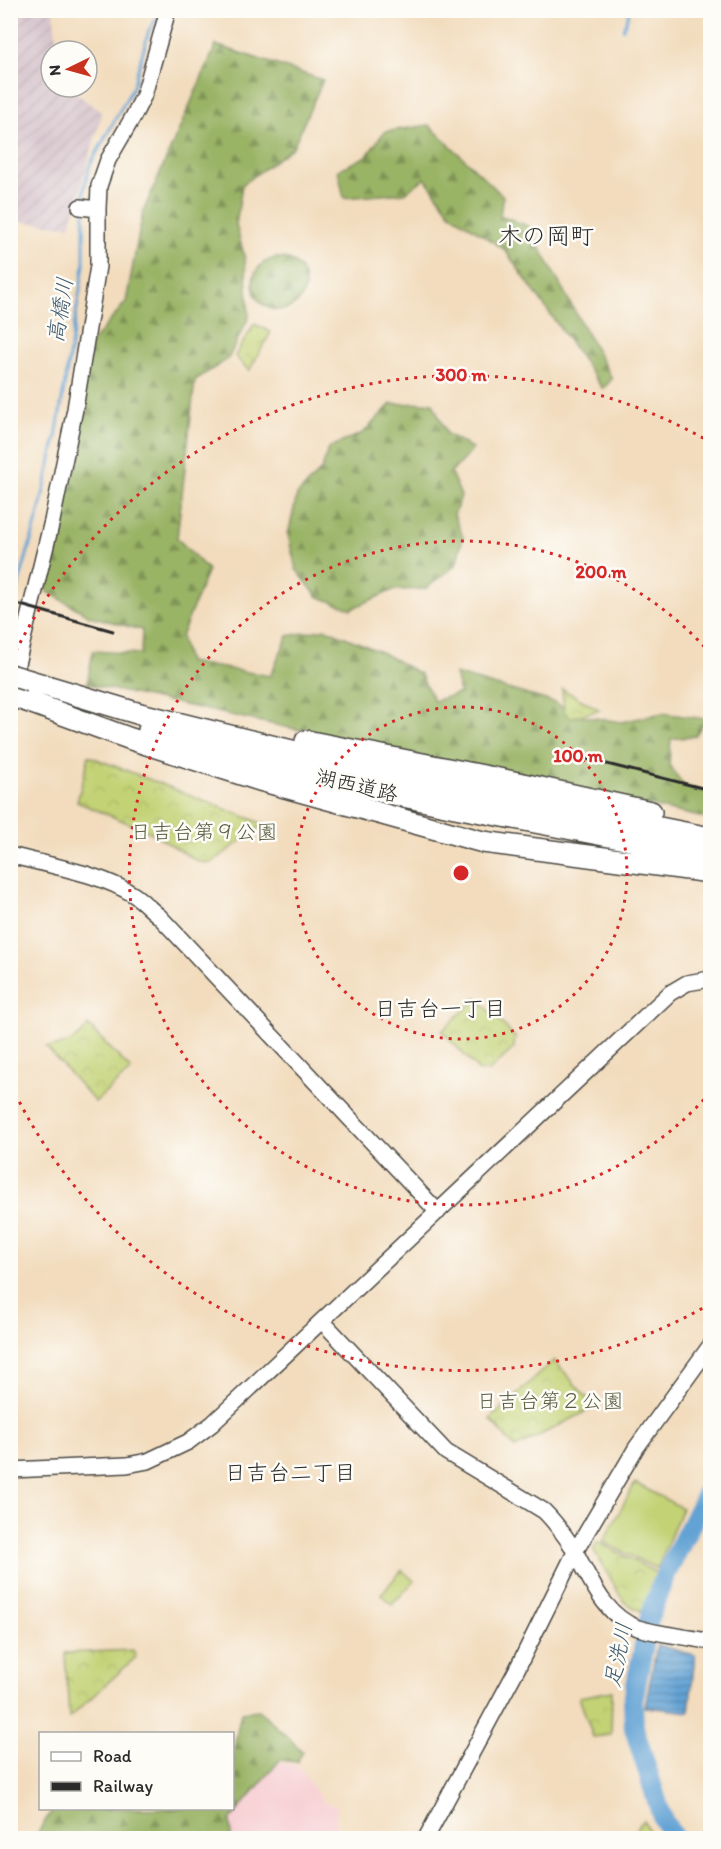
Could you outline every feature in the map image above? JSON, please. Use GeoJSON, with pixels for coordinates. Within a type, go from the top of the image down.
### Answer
{"type":"FeatureCollection","features":[{"type":"Feature","properties":{"kind":"highway"},"geometry":{"type":"LineString","coordinates":[[20,678],[137,721],[262,782],[483,842],[711,872]]}},
{"type":"Feature","properties":{"kind":"highway","name":"湖西道路"},"geometry":{"type":"LineString","coordinates":[[10,690],[137,721],[337,782],[592,824],[711,838]]}},
{"type":"Feature","properties":{"kind":"highway"},"geometry":{"type":"LineString","coordinates":[[10,695],[137,721],[292,738],[509,781],[711,825]]}},
{"type":"Feature","properties":{"kind":"highway","name":"湖西道路"},"geometry":{"type":"LineString","coordinates":[[592,824],[711,855]]}},
{"type":"Feature","properties":{"kind":"street"},"geometry":{"type":"LineString","coordinates":[[10,690],[52,521],[75,409],[99,266],[99,186],[108,160],[144,95],[168,10]]}},
{"type":"Feature","properties":{"kind":"street"},"geometry":{"type":"LineString","coordinates":[[80,207],[98,209]]}},
{"type":"Feature","properties":{"kind":"street"},"geometry":{"type":"LineString","coordinates":[[10,855],[93,877],[113,885],[135,896],[159,916],[438,1212]]}},
{"type":"Feature","properties":{"kind":"street"},"geometry":{"type":"LineString","coordinates":[[10,1470],[127,1465],[148,1461],[188,1442],[212,1424],[670,993],[687,983],[711,979]]}},
{"type":"Feature","properties":{"kind":"street"},"geometry":{"type":"LineString","coordinates":[[322,1321],[446,1452],[544,1511],[575,1552],[592,1587],[620,1618],[645,1629],[711,1642]]}},
{"type":"Feature","properties":{"kind":"street"},"geometry":{"type":"LineString","coordinates":[[426,1839],[517,1668],[575,1552],[636,1448],[711,1346]]}},
{"type":"Feature","properties":{"kind":"shaded area"},"geometry":{"type":"Polygon","coordinates":[[[10,11],[53,11],[56,39],[39,39],[39,99],[84,99],[102,113],[70,226],[11,221],[10,11]]]}},
{"type":"Feature","properties":{"kind":"shaded area"},"geometry":{"type":"Polygon","coordinates":[[[274,1762],[298,1766],[324,1803],[337,1806],[335,1838],[230,1838],[227,1820],[274,1762]]]}},
{"type":"Feature","properties":{"kind":"green space"},"geometry":{"type":"Polygon","coordinates":[[[216,45],[323,80],[293,147],[242,185],[236,225],[245,259],[249,317],[228,359],[195,380],[177,538],[208,570],[181,637],[188,662],[270,676],[288,636],[326,629],[383,653],[420,674],[434,701],[460,693],[455,674],[556,703],[575,715],[622,722],[662,713],[706,719],[695,736],[671,739],[669,765],[684,786],[710,793],[710,819],[87,684],[93,651],[141,654],[142,630],[90,616],[46,591],[92,342],[126,302],[143,212],[216,45]]]}},
{"type":"Feature","properties":{"kind":"green space"},"geometry":{"type":"Polygon","coordinates":[[[429,125],[503,196],[500,215],[528,226],[612,379],[603,389],[505,250],[451,214],[425,178],[405,193],[344,198],[338,170],[367,156],[384,132],[429,125]]]}},
{"type":"Feature","properties":{"kind":"green space"},"geometry":{"type":"Polygon","coordinates":[[[274,258],[284,258],[298,265],[305,284],[298,303],[284,310],[274,310],[264,306],[257,299],[253,289],[253,279],[257,269],[264,262],[274,258]]]}},
{"type":"Feature","properties":{"kind":"green space"},"geometry":{"type":"Polygon","coordinates":[[[254,324],[271,332],[249,371],[235,356],[254,324]]]}},
{"type":"Feature","properties":{"kind":"green space"},"geometry":{"type":"Polygon","coordinates":[[[433,403],[447,434],[473,449],[451,473],[461,496],[454,515],[463,537],[456,565],[425,589],[393,590],[351,609],[317,596],[296,569],[288,535],[297,495],[322,469],[328,448],[363,433],[391,404],[433,403]]]}},
{"type":"Feature","properties":{"kind":"green space"},"geometry":{"type":"Polygon","coordinates":[[[562,689],[600,710],[570,718],[564,711],[562,689]]]}},
{"type":"Feature","properties":{"kind":"green space","name":"日吉台第９公園"},"geometry":{"type":"Polygon","coordinates":[[[89,756],[264,824],[211,863],[199,862],[150,832],[77,802],[89,756]]]}},
{"type":"Feature","properties":{"kind":"green space"},"geometry":{"type":"Polygon","coordinates":[[[477,998],[515,1037],[514,1048],[489,1071],[479,1071],[442,1031],[477,998]]]}},
{"type":"Feature","properties":{"kind":"green space"},"geometry":{"type":"Polygon","coordinates":[[[88,1025],[131,1070],[95,1102],[46,1047],[76,1039],[88,1025]]]}},
{"type":"Feature","properties":{"kind":"green space","name":"日吉台第２公園"},"geometry":{"type":"Polygon","coordinates":[[[554,1360],[595,1407],[515,1448],[490,1419],[554,1360]]]}},
{"type":"Feature","properties":{"kind":"green space"},"geometry":{"type":"Polygon","coordinates":[[[635,1483],[682,1508],[657,1569],[603,1542],[635,1483]]]}},
{"type":"Feature","properties":{"kind":"green space"},"geometry":{"type":"Polygon","coordinates":[[[598,1542],[659,1574],[644,1613],[624,1602],[593,1549],[598,1542]]]}},
{"type":"Feature","properties":{"kind":"green space"},"geometry":{"type":"Polygon","coordinates":[[[402,1570],[414,1581],[392,1605],[381,1594],[402,1570]]]}},
{"type":"Feature","properties":{"kind":"green space"},"geometry":{"type":"Polygon","coordinates":[[[133,1650],[136,1657],[69,1718],[65,1653],[133,1650]]]}},
{"type":"Feature","properties":{"kind":"green space"},"geometry":{"type":"Polygon","coordinates":[[[612,1691],[611,1735],[593,1737],[579,1697],[612,1691]]]}},
{"type":"Feature","properties":{"kind":"green space"},"geometry":{"type":"Polygon","coordinates":[[[259,1710],[303,1752],[297,1762],[280,1760],[230,1820],[231,1838],[34,1838],[52,1810],[234,1810],[234,1748],[241,1712],[259,1710]]]}},
{"type":"Feature","properties":{"kind":"green space"},"geometry":{"type":"Polygon","coordinates":[[[644,1820],[652,1838],[629,1838],[633,1832],[644,1820]]]}},
{"type":"Feature","properties":{"kind":"water"},"geometry":{"type":"Polygon","coordinates":[[[657,1645],[695,1655],[689,1712],[645,1707],[657,1645]]]}},
{"type":"Feature","properties":{"kind":"waterway"},"geometry":{"type":"LineString","coordinates":[[623,29],[630,10]]}},
{"type":"Feature","properties":{"kind":"waterway","name":"高橋川"},"geometry":{"type":"LineString","coordinates":[[84,201],[84,189],[90,165],[133,87],[149,30],[161,13]]}},
{"type":"Feature","properties":{"kind":"waterway","name":"高橋川"},"geometry":{"type":"LineString","coordinates":[[10,624],[56,437],[84,265],[84,211]]}},
{"type":"Feature","properties":{"kind":"waterway","name":"足洗川"},"geometry":{"type":"LineString","coordinates":[[674,1838],[663,1820],[634,1728],[633,1700],[650,1615],[664,1578],[710,1487]]}},
{"type":"Feature","properties":{"kind":"railway"},"geometry":{"type":"LineString","coordinates":[[10,602],[113,631]]}},
{"type":"Feature","properties":{"kind":"railway"},"geometry":{"type":"LineString","coordinates":[[587,759],[710,790]]}},
{"type":"Feature","properties":{"kind":"district","name":"木の岡町"},"geometry":{"type":"Point","coordinates":[546,235]}},
{"type":"Feature","properties":{"kind":"district","name":"日吉台一丁目"},"geometry":{"type":"Point","coordinates":[440,1008]}},
{"type":"Feature","properties":{"kind":"district","name":"日吉台二丁目"},"geometry":{"type":"Point","coordinates":[290,1472]}}]}
